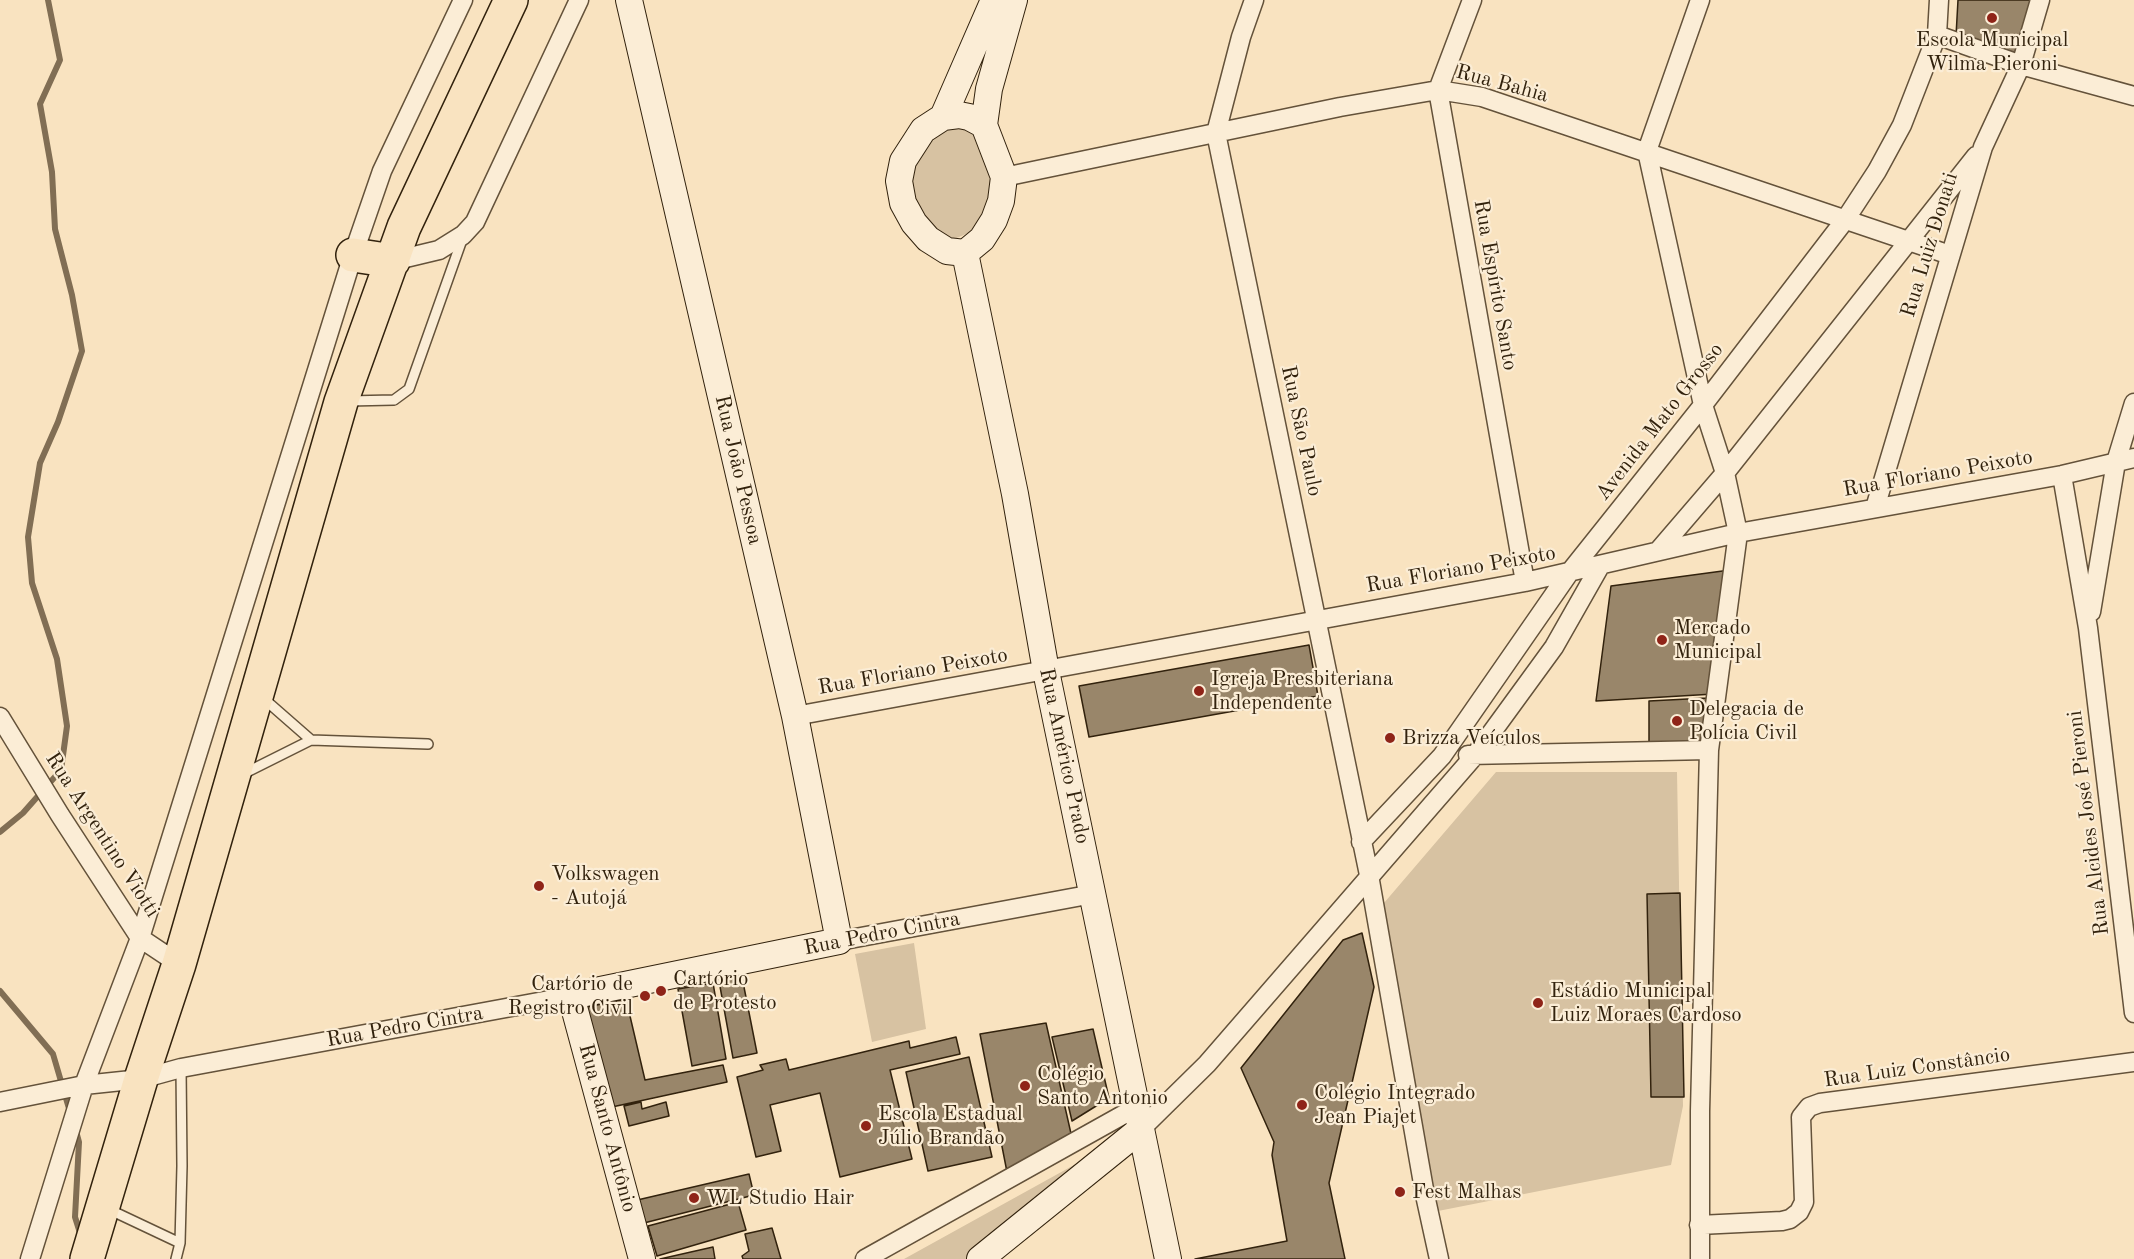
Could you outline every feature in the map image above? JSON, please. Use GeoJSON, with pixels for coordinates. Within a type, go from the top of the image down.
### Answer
{"type":"FeatureCollection","features":[{"type":"Feature","properties":{"kind":"highway"},"geometry":{"type":"LineString","coordinates":[[87,1259],[141,1079],[179,964],[259,694],[341,402],[404,227],[511,0]]}},
{"type":"Feature","properties":{"kind":"highway"},"geometry":{"type":"LineString","coordinates":[[353,255],[393,261]]}},
{"type":"Feature","properties":{"kind":"street"},"geometry":{"type":"LineString","coordinates":[[30,1259],[84,1085],[140,938],[353,255],[382,171],[463,0]]}},
{"type":"Feature","properties":{"kind":"street"},"geometry":{"type":"LineString","coordinates":[[393,261],[440,250],[464,235],[475,222],[579,0]]}},
{"type":"Feature","properties":{"kind":"street","name":"Rua João Pessoa"},"geometry":{"type":"LineString","coordinates":[[629,0],[795,716],[839,941]]}},
{"type":"Feature","properties":{"kind":"street"},"geometry":{"type":"LineString","coordinates":[[943,117],[994,0]]}},
{"type":"Feature","properties":{"kind":"street"},"geometry":{"type":"LineString","coordinates":[[984,125],[969,117],[943,117],[923,130],[903,161],[899,182],[903,203],[914,223],[928,239],[947,251],[964,253],[982,239],[1001,201],[1004,177],[984,125],[989,89],[1014,0]]}},
{"type":"Feature","properties":{"kind":"street","name":"Rua São Paulo"},"geometry":{"type":"LineString","coordinates":[[1254,0],[1240,37],[1216,133],[1369,875],[1425,1195],[1439,1259]]}},
{"type":"Feature","properties":{"kind":"street"},"geometry":{"type":"LineString","coordinates":[[1438,90],[1472,0]]}},
{"type":"Feature","properties":{"kind":"street"},"geometry":{"type":"LineString","coordinates":[[1700,0],[1647,152],[1703,405],[1725,473],[1738,532],[1709,750],[1700,1259]]}},
{"type":"Feature","properties":{"kind":"street","name":"Avenida Mato Grosso"},"geometry":{"type":"LineString","coordinates":[[1361,842],[1442,756],[1569,573],[1703,405],[1845,220],[1877,171],[1902,125],[1937,35],[1939,0]]}},
{"type":"Feature","properties":{"kind":"street","name":"Rua Luiz Donati"},"geometry":{"type":"LineString","coordinates":[[1875,508],[1983,147],[2021,65],[2040,0]]}},
{"type":"Feature","properties":{"kind":"street"},"geometry":{"type":"LineString","coordinates":[[1937,35],[2021,65],[2134,96]]}},
{"type":"Feature","properties":{"kind":"street","name":"Rua Bahia"},"geometry":{"type":"LineString","coordinates":[[1004,177],[1438,90],[1482,98],[1950,255]]}},
{"type":"Feature","properties":{"kind":"street","name":"Rua Espírito Santo"},"geometry":{"type":"LineString","coordinates":[[1438,90],[1525,582]]}},
{"type":"Feature","properties":{"kind":"street"},"geometry":{"type":"LineString","coordinates":[[1658,550],[1725,473],[1906,241],[1983,147]]}},
{"type":"Feature","properties":{"kind":"street","name":"Rua Américo Prado"},"geometry":{"type":"LineString","coordinates":[[964,253],[1015,494],[1046,670],[1168,1259]]}},
{"type":"Feature","properties":{"kind":"street","name":"Rua Alcides José Pieroni"},"geometry":{"type":"LineString","coordinates":[[2088,628],[2116,462],[2134,403]]}},
{"type":"Feature","properties":{"kind":"street","name":"Rua Floriano Peixoto"},"geometry":{"type":"LineString","coordinates":[[795,716],[1525,582],[1738,532],[2062,475],[2134,458]]}},
{"type":"Feature","properties":{"kind":"street","name":"Rua Alcides José Pieroni"},"geometry":{"type":"LineString","coordinates":[[2062,475],[2088,628],[2134,1013]]}},
{"type":"Feature","properties":{"kind":"street"},"geometry":{"type":"LineString","coordinates":[[980,1259],[1139,1118],[1207,1064],[1476,754],[1554,647],[1600,566]]}},
{"type":"Feature","properties":{"kind":"street","name":"Rua Argentino Viotti"},"geometry":{"type":"LineString","coordinates":[[0,717],[140,938],[179,964]]}},
{"type":"Feature","properties":{"kind":"street"},"geometry":{"type":"LineString","coordinates":[[1442,756],[1709,750]]}},
{"type":"Feature","properties":{"kind":"street","name":"Rua Pedro Cintra"},"geometry":{"type":"LineString","coordinates":[[0,1102],[84,1085],[141,1079],[181,1068],[572,996],[839,941],[1093,894]]}},
{"type":"Feature","properties":{"kind":"street","name":"Rua Santo Antônio"},"geometry":{"type":"LineString","coordinates":[[572,996],[642,1259]]}},
{"type":"Feature","properties":{"kind":"street","name":"Rua Luiz Constâncio"},"geometry":{"type":"LineString","coordinates":[[1699,1225],[1782,1221],[1790,1219],[1799,1212],[1804,1202],[1801,1117],[1809,1107],[1820,1102],[2134,1062]]}},
{"type":"Feature","properties":{"kind":"street"},"geometry":{"type":"LineString","coordinates":[[865,1259],[1139,1118]]}},
{"type":"Feature","properties":{"kind":"lane"},"geometry":{"type":"LineString","coordinates":[[341,402],[394,400],[409,389],[464,235]]}},
{"type":"Feature","properties":{"kind":"lane"},"geometry":{"type":"LineString","coordinates":[[259,694],[311,740]]}},
{"type":"Feature","properties":{"kind":"lane"},"geometry":{"type":"LineString","coordinates":[[234,778],[311,740],[428,744]]}},
{"type":"Feature","properties":{"kind":"lane"},"geometry":{"type":"LineString","coordinates":[[176,1259],[180,1243],[181,1068]]}},
{"type":"Feature","properties":{"kind":"lane"},"geometry":{"type":"LineString","coordinates":[[102,1207],[180,1243]]}},
{"type":"Feature","properties":{"kind":"shaded area"},"geometry":{"type":"Polygon","coordinates":[[[949,124],[972,131],[981,143],[992,188],[986,216],[973,231],[952,240],[942,238],[913,210],[910,168],[914,151],[949,124]]]}},
{"type":"Feature","properties":{"kind":"shaded area","name":"Estádio Municipal Luiz Moraes Cardoso"},"geometry":{"type":"Polygon","coordinates":[[[1496,772],[1677,772],[1683,1106],[1671,1165],[1433,1212],[1378,910],[1496,772]]]}},
{"type":"Feature","properties":{"kind":"shaded area"},"geometry":{"type":"Polygon","coordinates":[[[914,943],[926,1029],[872,1042],[855,954],[914,943]]]}},
{"type":"Feature","properties":{"kind":"shaded area"},"geometry":{"type":"Polygon","coordinates":[[[1130,1134],[988,1259],[904,1259],[1130,1134]]]}},
{"type":"Feature","properties":{"kind":"building","name":"Escola Municipal Wilma Pieroni"},"geometry":{"type":"Polygon","coordinates":[[[1958,0],[2031,0],[2016,53],[1956,36],[1958,0]]]}},
{"type":"Feature","properties":{"kind":"building","name":"Mercado Municipal"},"geometry":{"type":"Polygon","coordinates":[[[1730,570],[1714,694],[1596,701],[1611,586],[1730,570]]]}},
{"type":"Feature","properties":{"kind":"building","name":"Igreja Presbiteriana Independente"},"geometry":{"type":"Polygon","coordinates":[[[1309,645],[1318,696],[1089,737],[1079,686],[1309,645]]]}},
{"type":"Feature","properties":{"kind":"building","name":"Delegacia de Polícia Civil"},"geometry":{"type":"Polygon","coordinates":[[[1707,698],[1704,741],[1649,744],[1649,701],[1707,698]]]}},
{"type":"Feature","properties":{"kind":"building"},"geometry":{"type":"Polygon","coordinates":[[[1680,893],[1684,1097],[1651,1097],[1647,894],[1680,893]]]}},
{"type":"Feature","properties":{"kind":"building","name":"Colégio Integrado Jean Piajet"},"geometry":{"type":"Polygon","coordinates":[[[1362,933],[1374,987],[1329,1183],[1345,1259],[1195,1259],[1287,1241],[1272,1155],[1274,1142],[1241,1068],[1343,940],[1362,933]]]}},
{"type":"Feature","properties":{"kind":"building"},"geometry":{"type":"Polygon","coordinates":[[[742,977],[757,1053],[733,1058],[719,981],[742,977]]]}},
{"type":"Feature","properties":{"kind":"building"},"geometry":{"type":"Polygon","coordinates":[[[713,983],[726,1059],[692,1066],[678,989],[713,983]]]}},
{"type":"Feature","properties":{"kind":"building"},"geometry":{"type":"Polygon","coordinates":[[[626,999],[645,1080],[723,1065],[727,1082],[612,1107],[587,1007],[626,999]]]}},
{"type":"Feature","properties":{"kind":"building","name":"Colégio Santo Antonio"},"geometry":{"type":"Polygon","coordinates":[[[1046,1023],[1072,1138],[1007,1172],[980,1034],[1046,1023]]]}},
{"type":"Feature","properties":{"kind":"building"},"geometry":{"type":"Polygon","coordinates":[[[1093,1029],[1109,1098],[1072,1121],[1052,1037],[1093,1029]]]}},
{"type":"Feature","properties":{"kind":"building","name":"Escola Estadual Júlio Brandão"},"geometry":{"type":"Polygon","coordinates":[[[956,1037],[960,1054],[890,1070],[912,1159],[840,1177],[820,1093],[770,1105],[781,1151],[756,1157],[737,1077],[763,1070],[760,1065],[786,1059],[789,1070],[909,1041],[910,1048],[956,1037]]]}},
{"type":"Feature","properties":{"kind":"building"},"geometry":{"type":"Polygon","coordinates":[[[969,1057],[992,1157],[928,1171],[906,1072],[969,1057]]]}},
{"type":"Feature","properties":{"kind":"building"},"geometry":{"type":"Polygon","coordinates":[[[641,1102],[642,1109],[666,1102],[669,1116],[629,1126],[624,1106],[641,1102]]]}},
{"type":"Feature","properties":{"kind":"building","name":"WL Studio Hair"},"geometry":{"type":"Polygon","coordinates":[[[749,1174],[754,1195],[640,1224],[633,1201],[749,1174]]]}},
{"type":"Feature","properties":{"kind":"building"},"geometry":{"type":"Polygon","coordinates":[[[738,1202],[746,1230],[657,1256],[648,1226],[738,1202]]]}},
{"type":"Feature","properties":{"kind":"building"},"geometry":{"type":"Polygon","coordinates":[[[772,1228],[781,1259],[743,1259],[742,1256],[749,1251],[745,1234],[772,1228]]]}},
{"type":"Feature","properties":{"kind":"building"},"geometry":{"type":"Polygon","coordinates":[[[713,1247],[715,1259],[660,1259],[713,1247]]]}},
{"type":"Feature","properties":{"kind":"waterway"},"geometry":{"type":"LineString","coordinates":[[0,832],[23,813],[61,770],[67,726],[57,659],[32,583],[28,537],[40,463],[58,422],[82,351],[72,295],[55,229],[52,172],[40,104],[60,60],[48,0]]}},
{"type":"Feature","properties":{"kind":"waterway"},"geometry":{"type":"LineString","coordinates":[[0,991],[53,1054],[70,1112]]}},
{"type":"Feature","properties":{"kind":"waterway"},"geometry":{"type":"LineString","coordinates":[[76,1131],[79,1142],[75,1217],[81,1236]]}},
{"type":"Feature","properties":{"kind":"place","name":"Escola Municipal Wilma Pieroni"},"geometry":{"type":"Point","coordinates":[1992,18]}},
{"type":"Feature","properties":{"kind":"place","name":"Mercado Municipal"},"geometry":{"type":"Point","coordinates":[1662,640]}},
{"type":"Feature","properties":{"kind":"place","name":"Igreja Presbiteriana Independente"},"geometry":{"type":"Point","coordinates":[1199,691]}},
{"type":"Feature","properties":{"kind":"place","name":"Delegacia de Polícia Civil"},"geometry":{"type":"Point","coordinates":[1677,721]}},
{"type":"Feature","properties":{"kind":"place","name":"Brizza Veículos"},"geometry":{"type":"Point","coordinates":[1390,738]}},
{"type":"Feature","properties":{"kind":"place","name":"Volkswagen - Autojá"},"geometry":{"type":"Point","coordinates":[539,886]}},
{"type":"Feature","properties":{"kind":"place","name":"Cartório de Protesto"},"geometry":{"type":"Point","coordinates":[661,991]}},
{"type":"Feature","properties":{"kind":"place","name":"Cartório de Registro Civil"},"geometry":{"type":"Point","coordinates":[645,996]}},
{"type":"Feature","properties":{"kind":"place","name":"Estádio Municipal Luiz Moraes Cardoso"},"geometry":{"type":"Point","coordinates":[1538,1003]}},
{"type":"Feature","properties":{"kind":"place","name":"Colégio Santo Antonio"},"geometry":{"type":"Point","coordinates":[1025,1086]}},
{"type":"Feature","properties":{"kind":"place","name":"Colégio Integrado Jean Piajet"},"geometry":{"type":"Point","coordinates":[1302,1105]}},
{"type":"Feature","properties":{"kind":"place","name":"Escola Estadual Júlio Brandão"},"geometry":{"type":"Point","coordinates":[866,1126]}},
{"type":"Feature","properties":{"kind":"place","name":"Fest Malhas"},"geometry":{"type":"Point","coordinates":[1400,1192]}},
{"type":"Feature","properties":{"kind":"place","name":"WL Studio Hair"},"geometry":{"type":"Point","coordinates":[694,1198]}}]}
